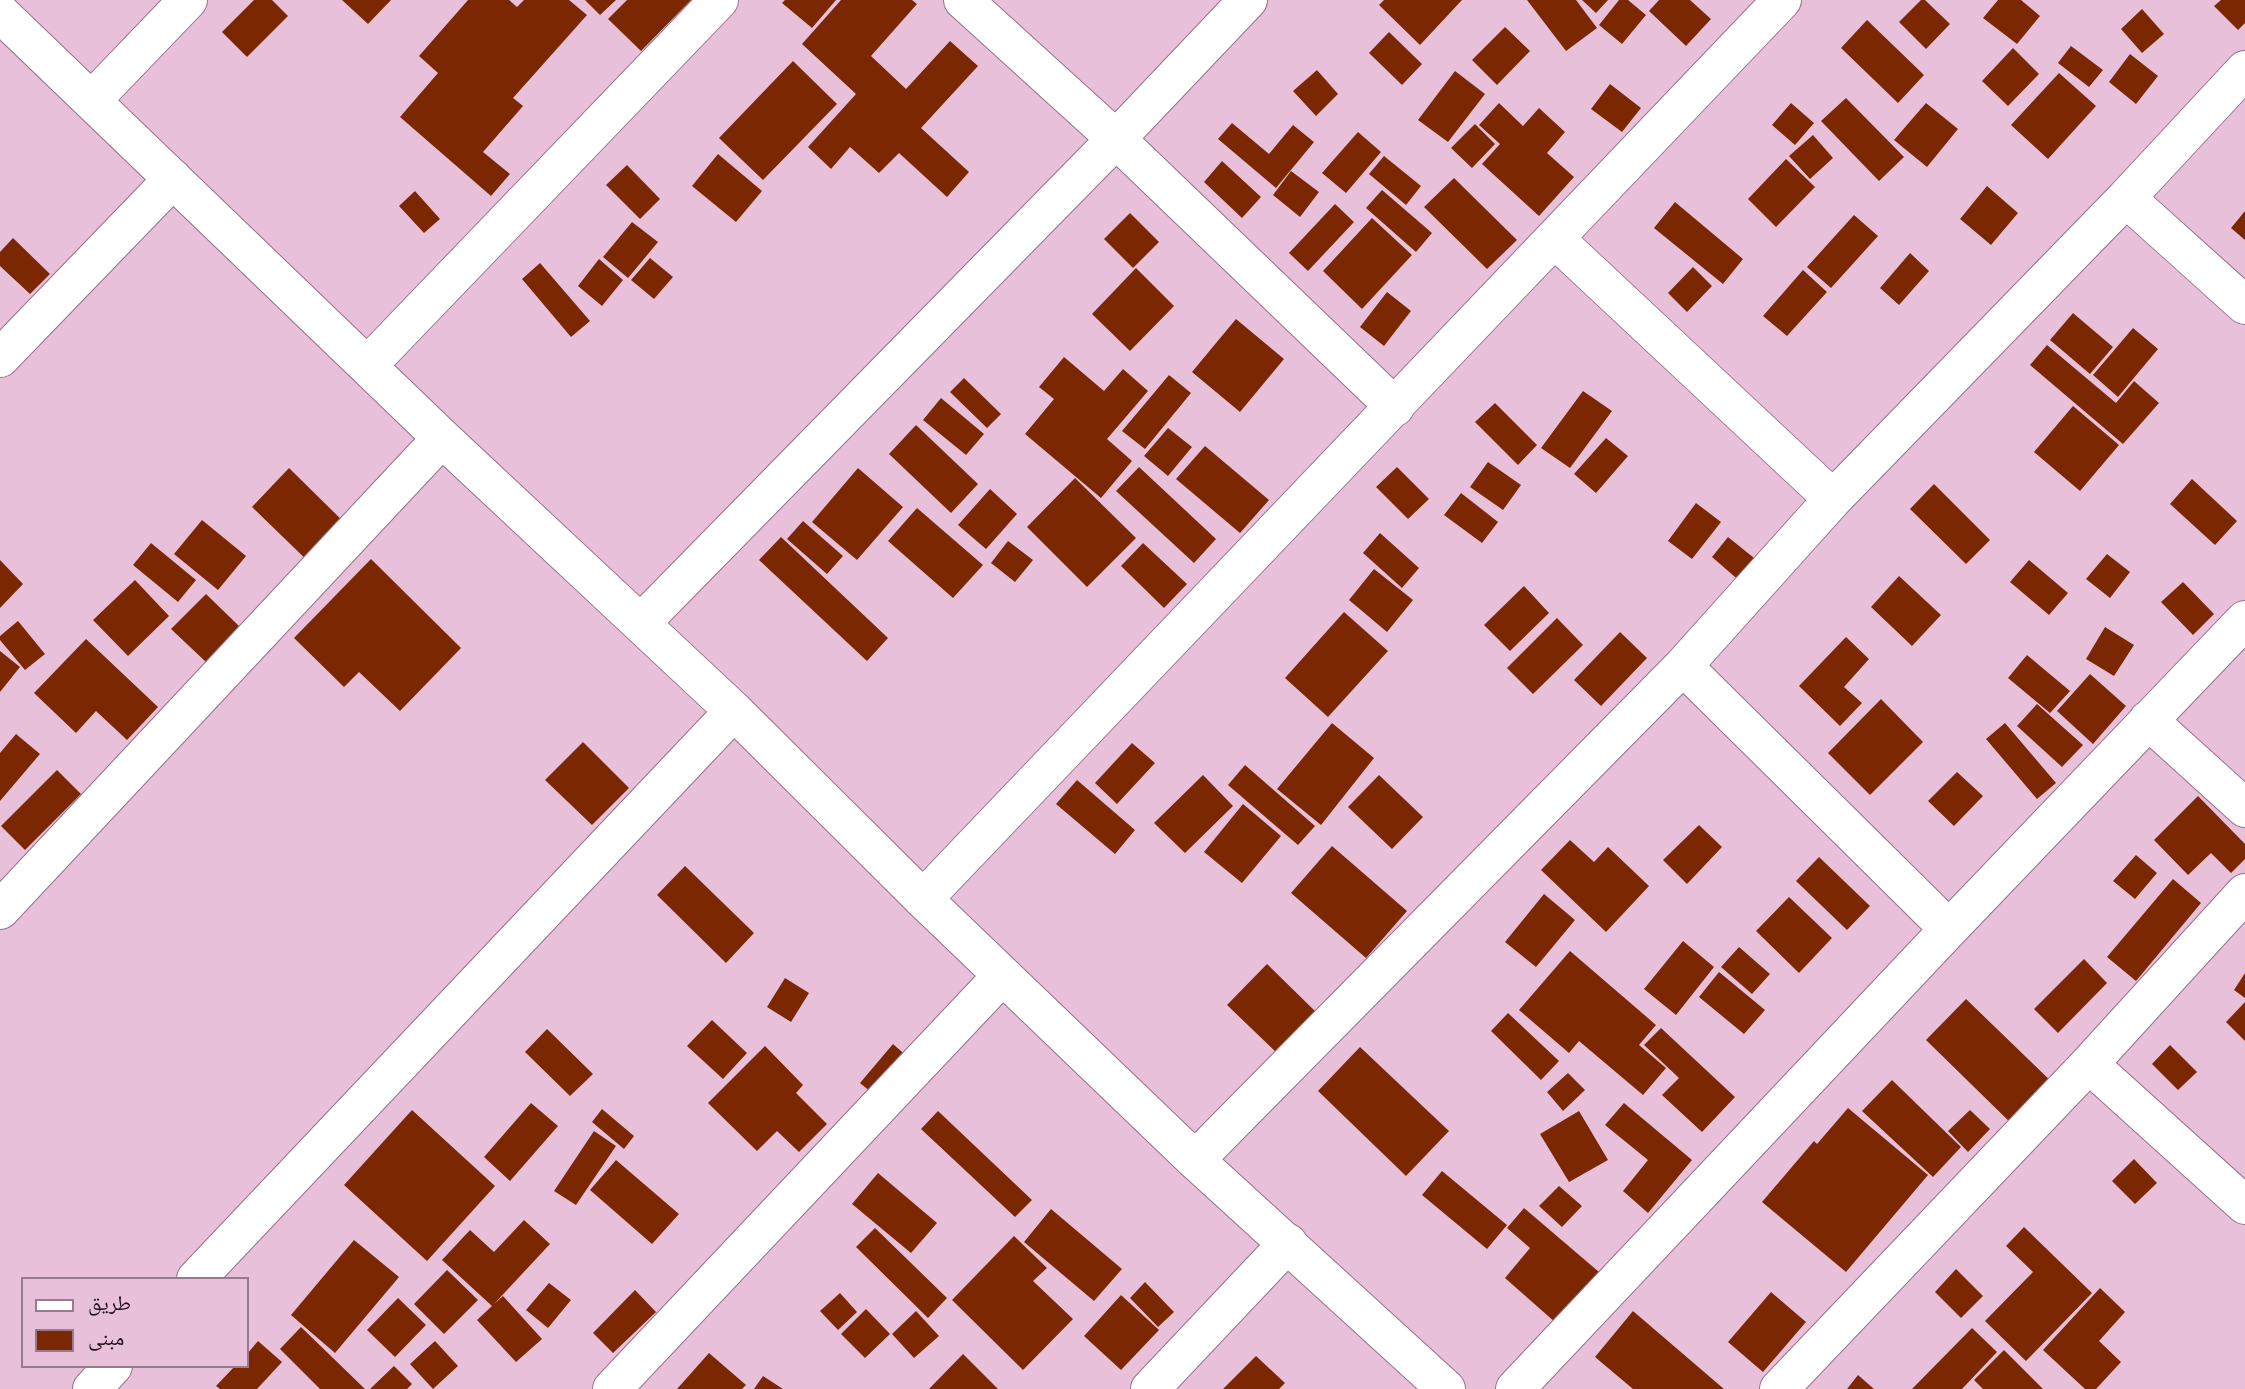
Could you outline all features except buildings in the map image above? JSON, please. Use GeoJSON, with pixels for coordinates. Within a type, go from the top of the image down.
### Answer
{"type":"FeatureCollection","features":[{"type":"Feature","properties":{"kind":"street"},"geometry":{"type":"LineString","coordinates":[[92,100],[188,0]]}},
{"type":"Feature","properties":{"kind":"street"},"geometry":{"type":"LineString","coordinates":[[368,365],[719,0]]}},
{"type":"Feature","properties":{"kind":"street"},"geometry":{"type":"LineString","coordinates":[[963,0],[1116,139],[1395,407]]}},
{"type":"Feature","properties":{"kind":"street"},"geometry":{"type":"LineString","coordinates":[[641,623],[1116,139],[1248,0]]}},
{"type":"Feature","properties":{"kind":"street"},"geometry":{"type":"LineString","coordinates":[[923,899],[1782,0]]}},
{"type":"Feature","properties":{"kind":"street"},"geometry":{"type":"LineString","coordinates":[[0,13],[442,438],[734,711],[1002,976],[1195,1160],[1446,1389]]}},
{"type":"Feature","properties":{"kind":"street"},"geometry":{"type":"LineString","coordinates":[[1195,1160],[1683,666],[1833,499],[2126,198],[2245,70]]}},
{"type":"Feature","properties":{"kind":"street"},"geometry":{"type":"LineString","coordinates":[[0,358],[173,179]]}},
{"type":"Feature","properties":{"kind":"street"},"geometry":{"type":"LineString","coordinates":[[2126,198],[2245,305]]}},
{"type":"Feature","properties":{"kind":"street"},"geometry":{"type":"LineString","coordinates":[[1555,239],[1833,499]]}},
{"type":"Feature","properties":{"kind":"street"},"geometry":{"type":"LineString","coordinates":[[0,910],[442,438]]}},
{"type":"Feature","properties":{"kind":"street"},"geometry":{"type":"LineString","coordinates":[[1515,1389],[2245,620]]}},
{"type":"Feature","properties":{"kind":"street"},"geometry":{"type":"LineString","coordinates":[[1683,666],[1950,929]]}},
{"type":"Feature","properties":{"kind":"street"},"geometry":{"type":"LineString","coordinates":[[198,1277],[734,711]]}},
{"type":"Feature","properties":{"kind":"street"},"geometry":{"type":"LineString","coordinates":[[2148,720],[2245,808]]}},
{"type":"Feature","properties":{"kind":"street"},"geometry":{"type":"LineString","coordinates":[[1779,1389],[2089,1064],[2245,893]]}},
{"type":"Feature","properties":{"kind":"street"},"geometry":{"type":"LineString","coordinates":[[612,1389],[1002,976]]}},
{"type":"Feature","properties":{"kind":"street"},"geometry":{"type":"LineString","coordinates":[[2089,1064],[2245,1205]]}},
{"type":"Feature","properties":{"kind":"street"},"geometry":{"type":"LineString","coordinates":[[1150,1389],[1287,1243]]}},
{"type":"Feature","properties":{"kind":"street"},"geometry":{"type":"LineString","coordinates":[[92,1389],[111,1368]]}}]}
